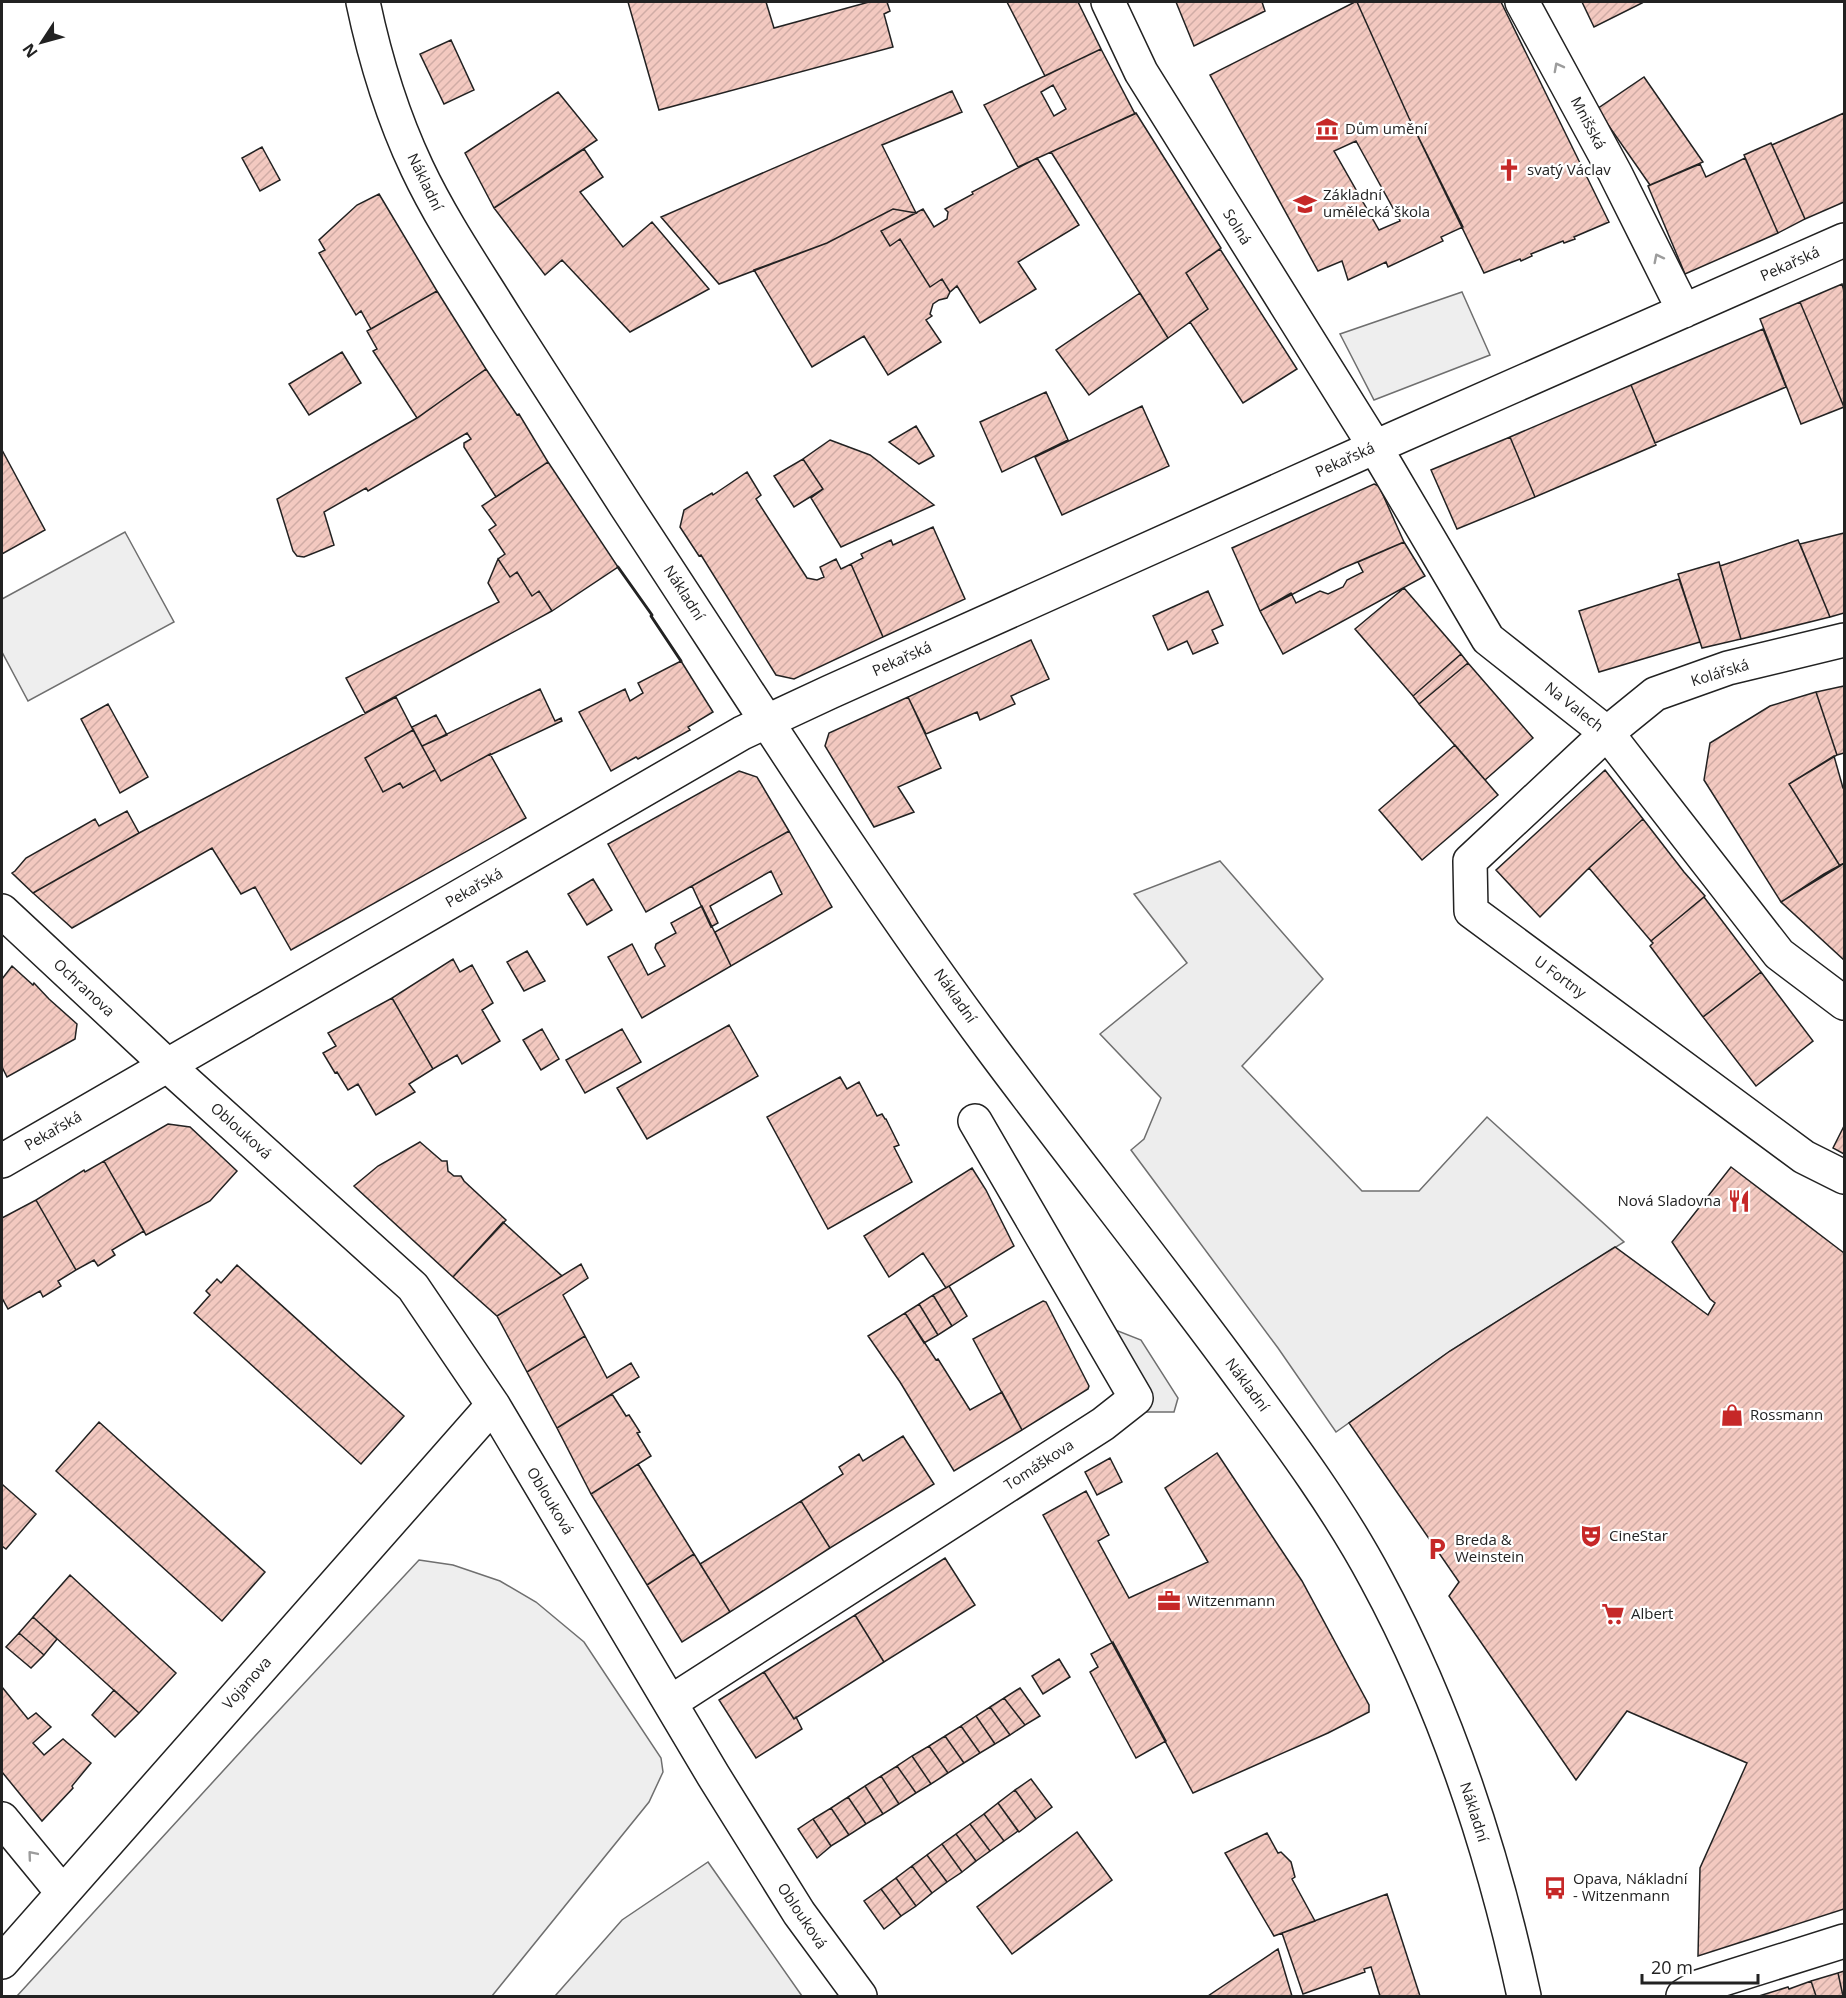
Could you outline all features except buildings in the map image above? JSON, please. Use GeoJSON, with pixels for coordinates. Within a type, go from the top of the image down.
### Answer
{"type":"FeatureCollection","features":[{"type":"Feature","properties":{"kind":"street","name":"Nákladní"},"geometry":{"type":"LineString","coordinates":[[363,2],[372,45],[390,101],[416,166],[440,213],[568,417],[767,721],[894,909],[990,1046],[1275,1424],[1333,1508],[1376,1579],[1436,1704],[1468,1792],[1493,1868],[1524,1996]]}},
{"type":"Feature","properties":{"kind":"street","name":"Solná"},"geometry":{"type":"LineString","coordinates":[[1108,2],[1142,72],[1375,447]]}},
{"type":"Feature","properties":{"kind":"street","name":"Mnišská"},"geometry":{"type":"LineString","coordinates":[[1522,2],[1615,173],[1684,311]]}},
{"type":"Feature","properties":{"kind":"street","name":"Pekařská"},"geometry":{"type":"LineString","coordinates":[[2,1161],[715,748],[767,721],[1375,447],[1845,240]]}},
{"type":"Feature","properties":{"kind":"street","name":"Na Valech"},"geometry":{"type":"LineString","coordinates":[[1375,447],[1488,639],[1607,733],[1779,954],[1845,1004]]}},
{"type":"Feature","properties":{"kind":"street","name":"Kolářská"},"geometry":{"type":"LineString","coordinates":[[1607,733],[1655,694],[1728,668],[1845,640]]}},
{"type":"Feature","properties":{"kind":"street","name":"U Fortny"},"geometry":{"type":"LineString","coordinates":[[1607,733],[1470,861],[1471,911],[1804,1157],[1845,1177]]}},
{"type":"Feature","properties":{"kind":"street","name":"Ochranova"},"geometry":{"type":"LineString","coordinates":[[2,911],[167,1065]]}},
{"type":"Feature","properties":{"kind":"street","name":"Oblouková"},"geometry":{"type":"LineString","coordinates":[[167,1065],[413,1287],[493,1405],[671,1702],[712,1775],[799,1913],[860,1996]]}},
{"type":"Feature","properties":{"kind":"street","name":"Tomáškova"},"geometry":{"type":"LineString","coordinates":[[671,1702],[1103,1424],[1136,1398],[975,1121]]}},
{"type":"Feature","properties":{"kind":"street","name":"Vojanova"},"geometry":{"type":"LineString","coordinates":[[2,1962],[493,1405]]}},
{"type":"Feature","properties":{"kind":"street"},"geometry":{"type":"LineString","coordinates":[[2,1819],[62,1892]]}},
{"type":"Feature","properties":{"kind":"street"},"geometry":{"type":"LineString","coordinates":[[1683,1996],[1698,1987],[1845,1941]]}},
{"type":"Feature","properties":{"kind":"shaded area"},"geometry":{"type":"Polygon","coordinates":[[[1462,292],[1490,355],[1374,400],[1340,334],[1462,292]]]}},
{"type":"Feature","properties":{"kind":"shaded area"},"geometry":{"type":"Polygon","coordinates":[[[125,532],[174,622],[28,701],[2,652],[2,599],[125,532]]]}},
{"type":"Feature","properties":{"kind":"shaded area"},"geometry":{"type":"Polygon","coordinates":[[[1220,861],[1323,979],[1242,1066],[1362,1191],[1419,1191],[1487,1117],[1624,1242],[1450,1351],[1336,1432],[1278,1348],[1131,1150],[1144,1139],[1161,1098],[1100,1034],[1187,963],[1134,894],[1220,861]]]}},
{"type":"Feature","properties":{"kind":"shaded area"},"geometry":{"type":"Polygon","coordinates":[[[1090,1320],[1141,1340],[1178,1398],[1174,1412],[1146,1412],[1090,1320]]]}},
{"type":"Feature","properties":{"kind":"shaded area"},"geometry":{"type":"Polygon","coordinates":[[[419,1560],[453,1565],[500,1581],[536,1602],[584,1642],[661,1758],[663,1772],[649,1802],[492,1996],[17,1996],[255,1736],[419,1560]]]}},
{"type":"Feature","properties":{"kind":"shaded area"},"geometry":{"type":"Polygon","coordinates":[[[708,1862],[802,1996],[555,1996],[622,1920],[708,1862]]]}},
{"type":"Feature","properties":{"kind":"wall"},"geometry":{"type":"LineString","coordinates":[[618,567],[681,661]]}},
{"type":"Feature","properties":{"kind":"place","name":"Dům umění"},"geometry":{"type":"Point","coordinates":[1327,129]}},
{"type":"Feature","properties":{"kind":"place","name":"svatý Václav"},"geometry":{"type":"Point","coordinates":[1509,170]}},
{"type":"Feature","properties":{"kind":"place","name":"Základní umělecká škola"},"geometry":{"type":"Point","coordinates":[1305,204]}},
{"type":"Feature","properties":{"kind":"place","name":"Nová Sladovna"},"geometry":{"type":"Point","coordinates":[1739,1201]}},
{"type":"Feature","properties":{"kind":"place","name":"Rossmann"},"geometry":{"type":"Point","coordinates":[1732,1415]}},
{"type":"Feature","properties":{"kind":"place","name":"CineStar"},"geometry":{"type":"Point","coordinates":[1591,1536]}},
{"type":"Feature","properties":{"kind":"place","name":"Breda & Weinstein"},"geometry":{"type":"Point","coordinates":[1437,1549]}},
{"type":"Feature","properties":{"kind":"place","name":"Witzenmann"},"geometry":{"type":"Point","coordinates":[1169,1601]}},
{"type":"Feature","properties":{"kind":"place","name":"Albert"},"geometry":{"type":"Point","coordinates":[1613,1614]}},
{"type":"Feature","properties":{"kind":"place","name":"Opava, Nákladní - Witzenmann"},"geometry":{"type":"Point","coordinates":[1555,1888]}}]}
